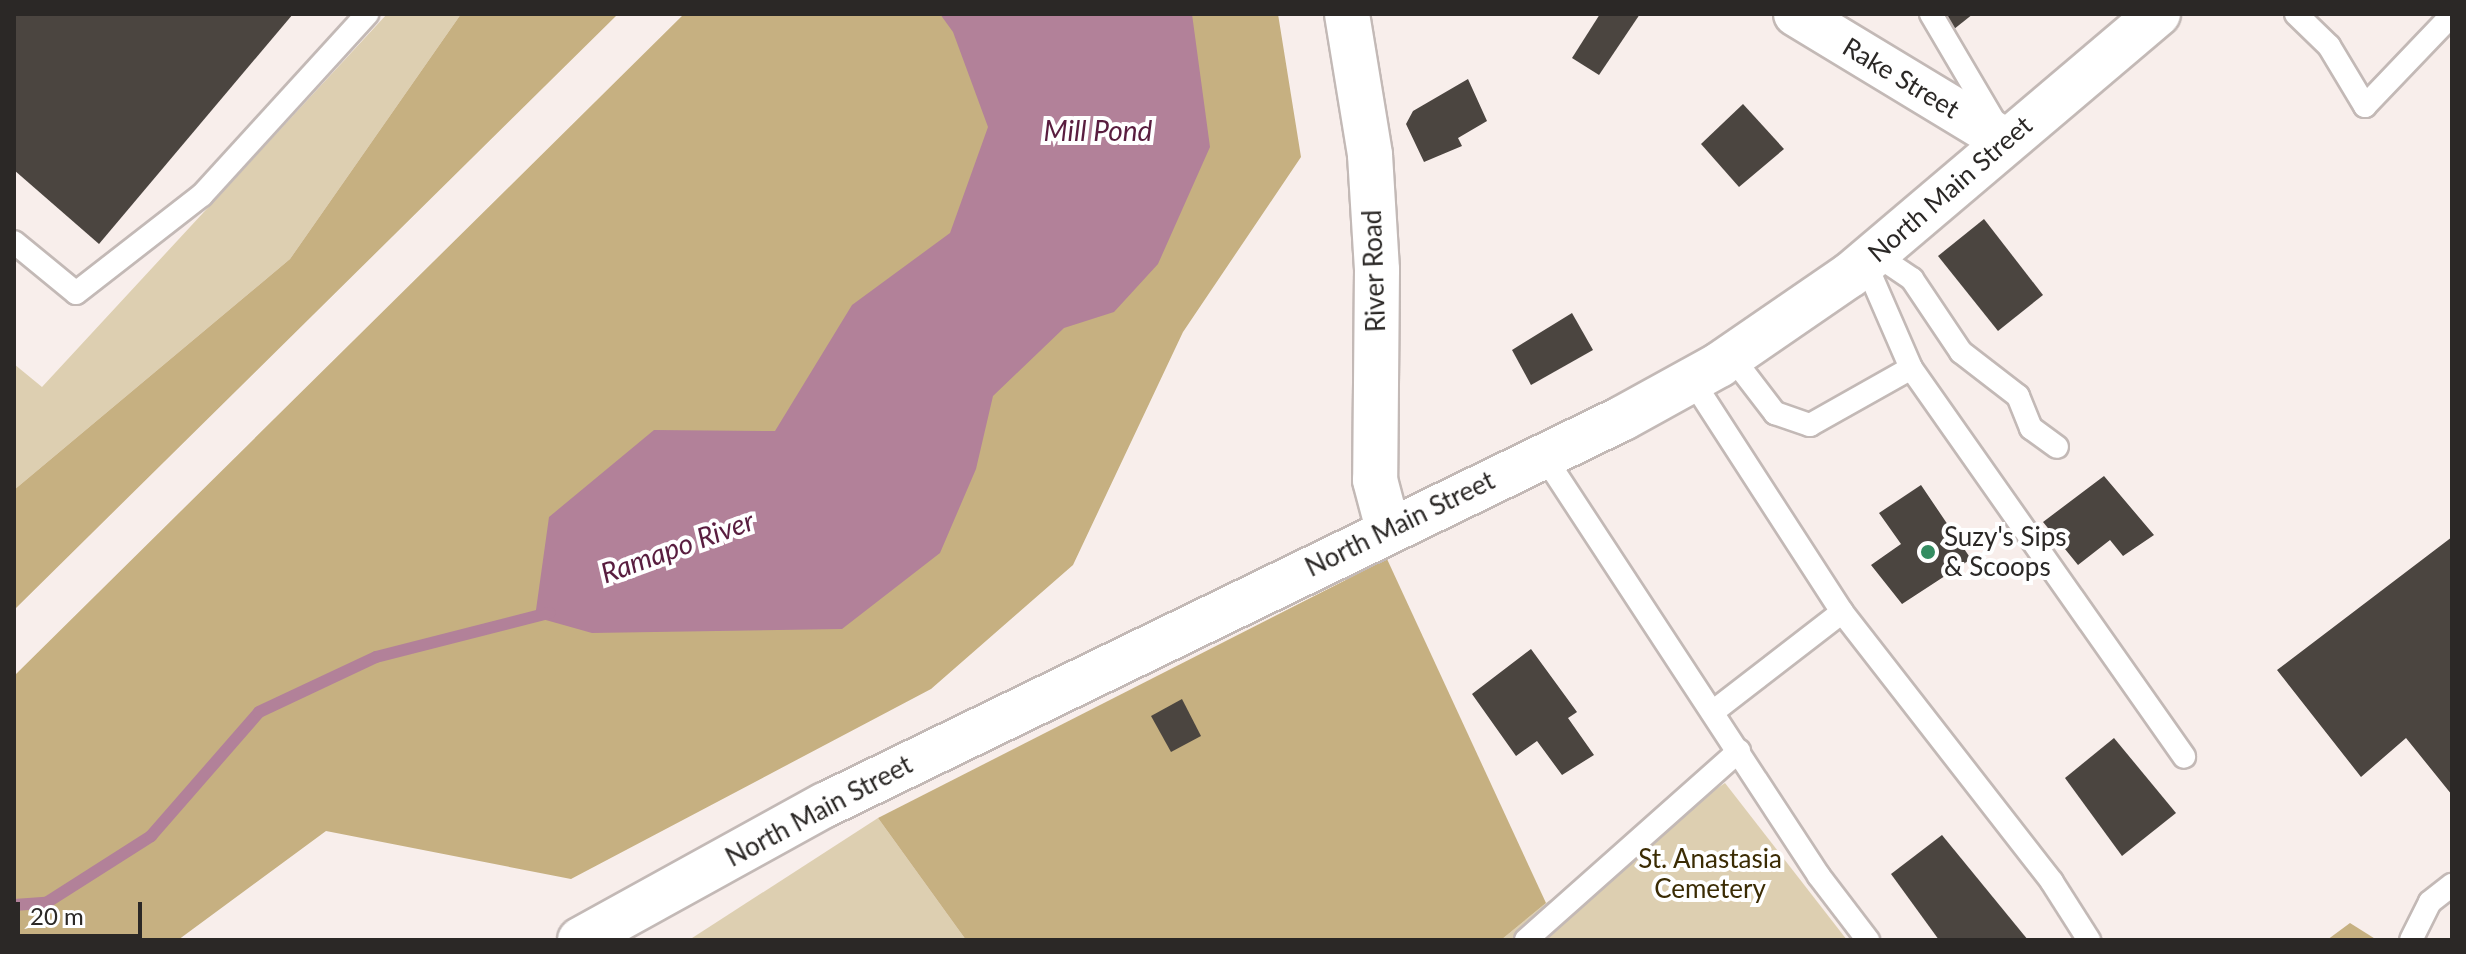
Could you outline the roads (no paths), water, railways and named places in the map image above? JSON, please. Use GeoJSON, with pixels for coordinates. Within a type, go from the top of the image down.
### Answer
{"type":"FeatureCollection","features":[{"type":"Feature","properties":{"kind":"street","name":"River Road"},"geometry":{"type":"LineString","coordinates":[[1347,14],[1370,155],[1377,270],[1375,480],[1388,529]]}},
{"type":"Feature","properties":{"kind":"street","name":"Rake Street"},"geometry":{"type":"LineString","coordinates":[[1796,14],[2006,141]]}},
{"type":"Feature","properties":{"kind":"street","name":"North Main Street"},"geometry":{"type":"LineString","coordinates":[[580,940],[825,805],[1388,529],[1544,456],[1732,357],[1870,258],[2158,14]]}},
{"type":"Feature","properties":{"kind":"lane"},"geometry":{"type":"LineString","coordinates":[[14,242],[76,293],[202,195],[367,14]]}},
{"type":"Feature","properties":{"kind":"lane"},"geometry":{"type":"LineString","coordinates":[[1931,14],[2006,141]]}},
{"type":"Feature","properties":{"kind":"lane"},"geometry":{"type":"LineString","coordinates":[[2296,14],[2329,46],[2365,106],[2452,15]]}},
{"type":"Feature","properties":{"kind":"lane"},"geometry":{"type":"LineString","coordinates":[[1870,258],[1911,368],[2184,757]]}},
{"type":"Feature","properties":{"kind":"lane"},"geometry":{"type":"LineString","coordinates":[[1870,258],[1912,279],[1961,352],[2018,396],[2031,428],[2057,447]]}},
{"type":"Feature","properties":{"kind":"lane"},"geometry":{"type":"LineString","coordinates":[[1732,357],[1775,413],[1810,425],[1911,368]]}},
{"type":"Feature","properties":{"kind":"lane"},"geometry":{"type":"LineString","coordinates":[[1692,380],[1842,612],[2052,882],[2089,940]]}},
{"type":"Feature","properties":{"kind":"lane"},"geometry":{"type":"LineString","coordinates":[[1544,456],[1714,711],[1819,876],[1868,940]]}},
{"type":"Feature","properties":{"kind":"lane"},"geometry":{"type":"LineString","coordinates":[[1714,711],[1842,612]]}},
{"type":"Feature","properties":{"kind":"lane"},"geometry":{"type":"LineString","coordinates":[[1526,940],[1739,751]]}},
{"type":"Feature","properties":{"kind":"lane"},"geometry":{"type":"LineString","coordinates":[[2411,940],[2430,902],[2452,885]]}},
{"type":"Feature","properties":{"kind":"water","name":"Mill Pond"},"geometry":{"type":"Polygon","coordinates":[[[940,14],[1192,14],[1210,147],[1158,264],[1114,312],[1064,328],[993,396],[976,469],[940,553],[842,629],[592,633],[535,617],[549,517],[654,430],[775,431],[852,305],[950,233],[988,127],[953,32],[940,14]]]}},
{"type":"Feature","properties":{"kind":"waterway","name":"Ramapo River"},"geometry":{"type":"LineString","coordinates":[[14,905],[46,903],[151,836],[259,712],[376,657],[549,613]]}},
{"type":"Feature","properties":{"kind":"place","name":"Suzy's Sips & Scoops"},"geometry":{"type":"Point","coordinates":[1928,552]}},
{"type":"Feature","properties":{"kind":"park label","name":"St. Anastasia Cemetery"},"geometry":{"type":"Point","coordinates":[1710,874]}}]}
